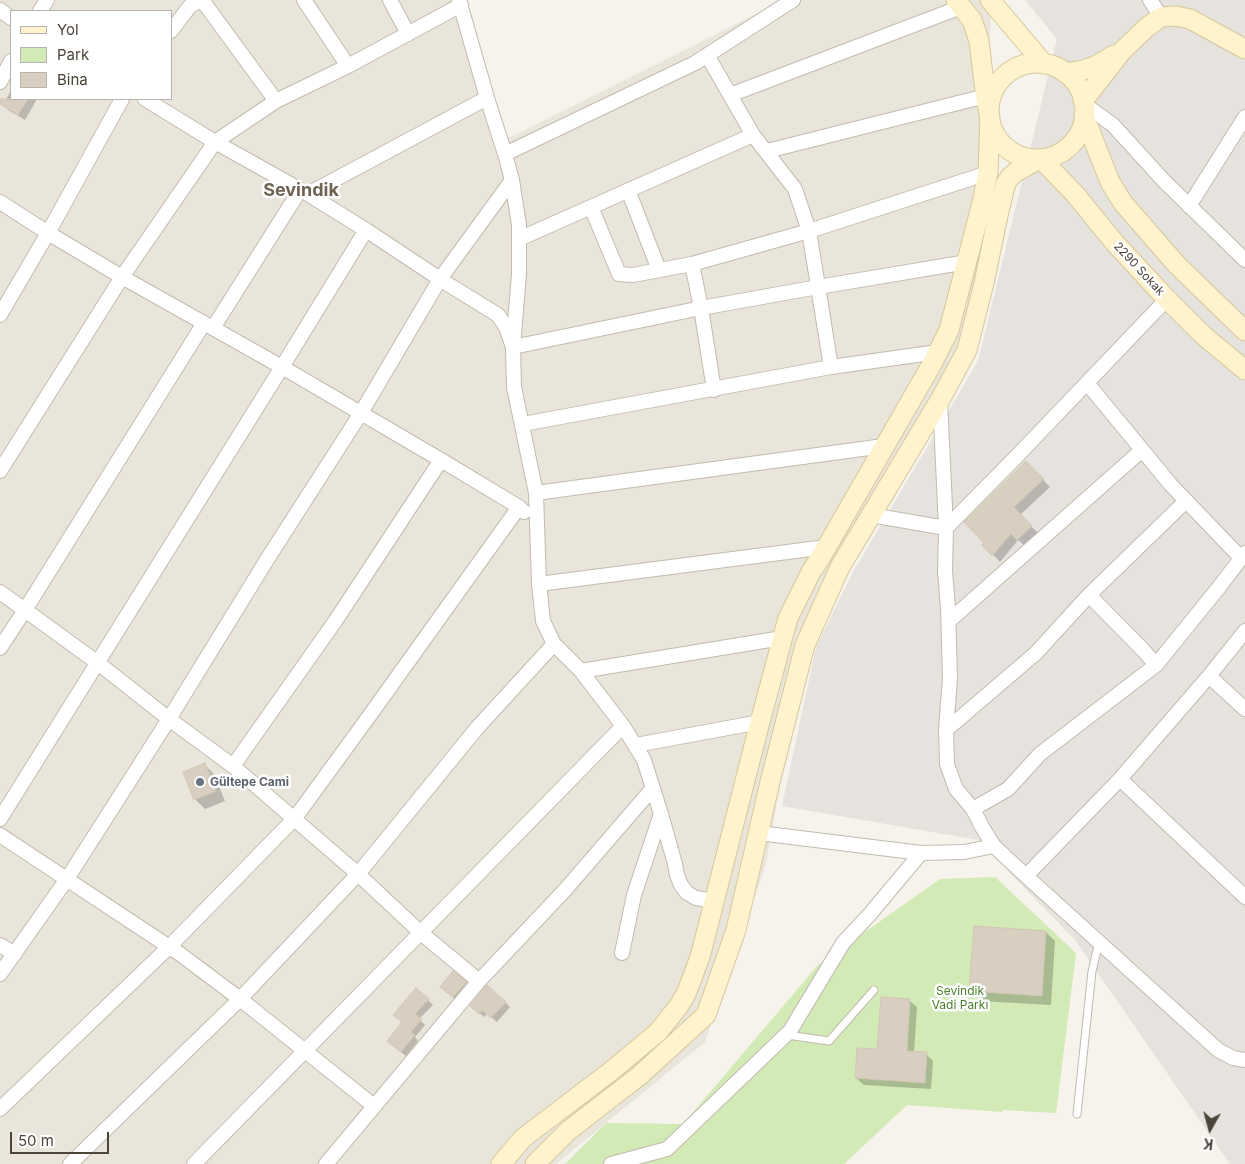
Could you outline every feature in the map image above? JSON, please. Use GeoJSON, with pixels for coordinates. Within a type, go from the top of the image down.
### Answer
{"type":"FeatureCollection","features":[{"type":"Feature","properties":{"kind":"main road"},"geometry":{"type":"LineString","coordinates":[[990,0],[1044,64]]}},
{"type":"Feature","properties":{"kind":"main road"},"geometry":{"type":"LineString","coordinates":[[502,1164],[522,1138],[610,1072],[658,1032],[686,994],[700,957],[788,618],[811,572],[949,330],[982,204],[988,173],[990,117],[979,41],[972,20],[959,3]]}},
{"type":"Feature","properties":{"kind":"main road"},"geometry":{"type":"LineString","coordinates":[[535,1164],[568,1131],[639,1076],[706,1015],[736,930],[758,833],[806,645],[840,567],[940,400],[967,350],[984,284],[1006,183],[1016,172],[1040,159],[1054,156],[1068,148],[1079,135],[1084,120],[1084,107],[1122,51],[1146,27],[1161,17],[1176,16],[1190,19],[1245,49]]}},
{"type":"Feature","properties":{"kind":"main road"},"geometry":{"type":"LineString","coordinates":[[1065,73],[1095,66],[1122,51]]}},
{"type":"Feature","properties":{"kind":"main road"},"geometry":{"type":"LineString","coordinates":[[1040,159],[1022,157],[1008,149],[997,138],[991,124],[989,109],[992,94],[1000,81],[1011,71],[1026,65],[1044,64],[1056,67],[1065,73],[1079,88],[1110,182],[1123,203],[1177,265],[1245,332]]}},
{"type":"Feature","properties":{"kind":"main road","name":"2290 Sokak"},"geometry":{"type":"LineString","coordinates":[[1040,159],[1075,194],[1114,242],[1167,299],[1204,336],[1245,370]]}},
{"type":"Feature","properties":{"kind":"street"},"geometry":{"type":"LineString","coordinates":[[172,30],[190,6],[202,0],[276,101]]}},
{"type":"Feature","properties":{"kind":"street"},"geometry":{"type":"LineString","coordinates":[[304,0],[348,66]]}},
{"type":"Feature","properties":{"kind":"street"},"geometry":{"type":"LineString","coordinates":[[390,0],[408,34]]}},
{"type":"Feature","properties":{"kind":"street"},"geometry":{"type":"LineString","coordinates":[[505,154],[695,63],[793,0]]}},
{"type":"Feature","properties":{"kind":"street"},"geometry":{"type":"LineString","coordinates":[[1150,0],[1161,17]]}},
{"type":"Feature","properties":{"kind":"street"},"geometry":{"type":"LineString","coordinates":[[0,471],[122,277],[215,142],[276,101],[348,66],[408,34],[460,3],[512,180],[519,225],[519,274],[513,346],[514,387],[536,494],[538,584],[543,621],[554,644],[581,671],[624,726],[644,760],[681,885],[687,893],[696,898],[715,900]]}},
{"type":"Feature","properties":{"kind":"street"},"geometry":{"type":"LineString","coordinates":[[730,95],[959,3]]}},
{"type":"Feature","properties":{"kind":"street"},"geometry":{"type":"LineString","coordinates":[[707,56],[753,134],[795,189],[809,231],[831,368]]}},
{"type":"Feature","properties":{"kind":"street"},"geometry":{"type":"LineString","coordinates":[[0,82],[10,63]]}},
{"type":"Feature","properties":{"kind":"street"},"geometry":{"type":"LineString","coordinates":[[767,151],[986,96]]}},
{"type":"Feature","properties":{"kind":"street"},"geometry":{"type":"LineString","coordinates":[[0,648],[208,325],[304,192],[487,98]]}},
{"type":"Feature","properties":{"kind":"street"},"geometry":{"type":"LineString","coordinates":[[0,315],[121,100]]}},
{"type":"Feature","properties":{"kind":"street"},"geometry":{"type":"LineString","coordinates":[[147,100],[215,142],[304,192],[498,315],[506,327],[513,346]]}},
{"type":"Feature","properties":{"kind":"street"},"geometry":{"type":"LineString","coordinates":[[1084,107],[1113,125],[1164,181],[1245,260]]}},
{"type":"Feature","properties":{"kind":"street"},"geometry":{"type":"LineString","coordinates":[[1189,206],[1245,117]]}},
{"type":"Feature","properties":{"kind":"street"},"geometry":{"type":"LineString","coordinates":[[519,239],[753,134]]}},
{"type":"Feature","properties":{"kind":"street"},"geometry":{"type":"LineString","coordinates":[[591,207],[620,274],[633,275],[692,264],[809,231],[988,173]]}},
{"type":"Feature","properties":{"kind":"street"},"geometry":{"type":"LineString","coordinates":[[0,974],[68,879],[268,558],[361,413],[440,279],[512,180]]}},
{"type":"Feature","properties":{"kind":"street"},"geometry":{"type":"LineString","coordinates":[[628,190],[659,270]]}},
{"type":"Feature","properties":{"kind":"street"},"geometry":{"type":"LineString","coordinates":[[0,202],[122,277],[282,367],[441,460],[519,507],[536,522]]}},
{"type":"Feature","properties":{"kind":"street"},"geometry":{"type":"LineString","coordinates":[[0,819],[366,230]]}},
{"type":"Feature","properties":{"kind":"street"},"geometry":{"type":"LineString","coordinates":[[513,346],[701,308],[967,262]]}},
{"type":"Feature","properties":{"kind":"street"},"geometry":{"type":"LineString","coordinates":[[692,264],[714,390]]}},
{"type":"Feature","properties":{"kind":"street"},"geometry":{"type":"LineString","coordinates":[[946,528],[1018,456],[1167,299]]}},
{"type":"Feature","properties":{"kind":"street"},"geometry":{"type":"LineString","coordinates":[[523,424],[831,368],[938,352]]}},
{"type":"Feature","properties":{"kind":"street"},"geometry":{"type":"LineString","coordinates":[[973,809],[1008,789],[1040,754],[1156,665],[1243,555],[1171,485],[1087,383]]}},
{"type":"Feature","properties":{"kind":"street"},"geometry":{"type":"LineString","coordinates":[[940,400],[950,678],[946,730],[947,764],[956,789],[973,809],[994,846],[1218,1050],[1233,1058],[1245,1060]]}},
{"type":"Feature","properties":{"kind":"street"},"geometry":{"type":"LineString","coordinates":[[536,494],[884,446]]}},
{"type":"Feature","properties":{"kind":"street"},"geometry":{"type":"LineString","coordinates":[[948,621],[1142,450]]}},
{"type":"Feature","properties":{"kind":"street"},"geometry":{"type":"LineString","coordinates":[[233,766],[336,620],[441,460]]}},
{"type":"Feature","properties":{"kind":"street"},"geometry":{"type":"LineString","coordinates":[[946,730],[1036,653],[1089,595],[1186,501]]}},
{"type":"Feature","properties":{"kind":"street"},"geometry":{"type":"LineString","coordinates":[[0,1109],[169,947],[295,818],[519,507]]}},
{"type":"Feature","properties":{"kind":"street"},"geometry":{"type":"LineString","coordinates":[[871,515],[946,528]]}},
{"type":"Feature","properties":{"kind":"street"},"geometry":{"type":"LineString","coordinates":[[538,584],[826,547]]}},
{"type":"Feature","properties":{"kind":"street"},"geometry":{"type":"LineString","coordinates":[[0,592],[98,663],[233,766],[295,818],[421,933],[479,982]]}},
{"type":"Feature","properties":{"kind":"street"},"geometry":{"type":"LineString","coordinates":[[1089,595],[1156,665]]}},
{"type":"Feature","properties":{"kind":"street"},"geometry":{"type":"LineString","coordinates":[[1026,876],[1120,779],[1209,676],[1245,631]]}},
{"type":"Feature","properties":{"kind":"street"},"geometry":{"type":"LineString","coordinates":[[581,671],[782,638]]}},
{"type":"Feature","properties":{"kind":"street"},"geometry":{"type":"LineString","coordinates":[[70,1164],[240,999],[358,874],[477,728],[554,644]]}},
{"type":"Feature","properties":{"kind":"street"},"geometry":{"type":"LineString","coordinates":[[1209,676],[1245,709]]}},
{"type":"Feature","properties":{"kind":"street"},"geometry":{"type":"LineString","coordinates":[[636,745],[760,722]]}},
{"type":"Feature","properties":{"kind":"street"},"geometry":{"type":"LineString","coordinates":[[194,1164],[624,726]]}},
{"type":"Feature","properties":{"kind":"street"},"geometry":{"type":"LineString","coordinates":[[1120,779],[1245,897]]}},
{"type":"Feature","properties":{"kind":"street"},"geometry":{"type":"LineString","coordinates":[[326,1164],[479,982],[565,890],[653,788]]}},
{"type":"Feature","properties":{"kind":"street"},"geometry":{"type":"LineString","coordinates":[[622,954],[634,894],[661,814]]}},
{"type":"Feature","properties":{"kind":"street"},"geometry":{"type":"LineString","coordinates":[[758,833],[922,852],[964,852],[994,846]]}},
{"type":"Feature","properties":{"kind":"street"},"geometry":{"type":"LineString","coordinates":[[0,835],[169,947],[240,999],[374,1106]]}},
{"type":"Feature","properties":{"kind":"street"},"geometry":{"type":"LineString","coordinates":[[611,1164],[668,1149],[787,1035],[843,943],[922,852]]}},
{"type":"Feature","properties":{"kind":"street"},"geometry":{"type":"LineString","coordinates":[[0,945],[15,954]]}},
{"type":"Feature","properties":{"kind":"lane"},"geometry":{"type":"LineString","coordinates":[[1077,1114],[1092,971],[1099,942]]}},
{"type":"Feature","properties":{"kind":"lane"},"geometry":{"type":"LineString","coordinates":[[787,1035],[829,1041],[874,990]]}},
{"type":"Feature","properties":{"kind":"shaded area"},"geometry":{"type":"Polygon","coordinates":[[[0,0],[462,0],[501,142],[784,0],[988,0],[992,3],[986,99],[999,211],[967,350],[805,645],[766,864],[705,1042],[556,1164],[0,1164],[0,0]]]}},
{"type":"Feature","properties":{"kind":"shaded area"},"geometry":{"type":"Polygon","coordinates":[[[1025,0],[1245,0],[1245,1164],[1230,1164],[1075,940],[978,840],[782,806],[816,647],[853,572],[978,361],[1057,39],[1025,0]]]}},
{"type":"Feature","properties":{"kind":"green space","name":"Sevindik Vadi Parkı"},"geometry":{"type":"Polygon","coordinates":[[[995,877],[1076,953],[1056,1113],[1003,1110],[1002,1112],[907,1105],[844,1164],[565,1164],[606,1123],[683,1124],[818,965],[940,879],[995,877]]]}},
{"type":"Feature","properties":{"kind":"building"},"geometry":{"type":"Polygon","coordinates":[[[0,99],[27,100],[18,115],[0,104],[0,99]]]}},
{"type":"Feature","properties":{"kind":"building"},"geometry":{"type":"Polygon","coordinates":[[[1026,461],[1044,479],[1014,507],[1032,526],[1017,540],[1011,534],[992,556],[982,545],[984,543],[964,522],[1026,461]]]}},
{"type":"Feature","properties":{"kind":"building","name":"Gültepe Cami"},"geometry":{"type":"Polygon","coordinates":[[[205,763],[216,791],[194,800],[183,772],[205,763]]]}},
{"type":"Feature","properties":{"kind":"building"},"geometry":{"type":"Polygon","coordinates":[[[974,926],[1046,931],[1042,996],[969,991],[974,926]]]}},
{"type":"Feature","properties":{"kind":"building"},"geometry":{"type":"Polygon","coordinates":[[[453,971],[467,982],[453,997],[440,987],[453,971]]]}},
{"type":"Feature","properties":{"kind":"building"},"geometry":{"type":"Polygon","coordinates":[[[487,985],[506,1002],[491,1018],[482,1010],[479,1014],[470,1006],[487,985]]]}},
{"type":"Feature","properties":{"kind":"building"},"geometry":{"type":"Polygon","coordinates":[[[416,988],[429,999],[415,1014],[422,1019],[411,1032],[415,1035],[401,1052],[387,1041],[402,1022],[393,1015],[416,988]]]}},
{"type":"Feature","properties":{"kind":"building"},"geometry":{"type":"Polygon","coordinates":[[[881,997],[910,999],[907,1051],[927,1052],[925,1083],[855,1078],[857,1048],[877,1049],[881,997]]]}},
{"type":"Feature","properties":{"kind":"place","name":"Gültepe Cami"},"geometry":{"type":"Point","coordinates":[200,782]}},
{"type":"Feature","properties":{"kind":"district","name":"Sevindik"},"geometry":{"type":"Point","coordinates":[301,191]}}]}
